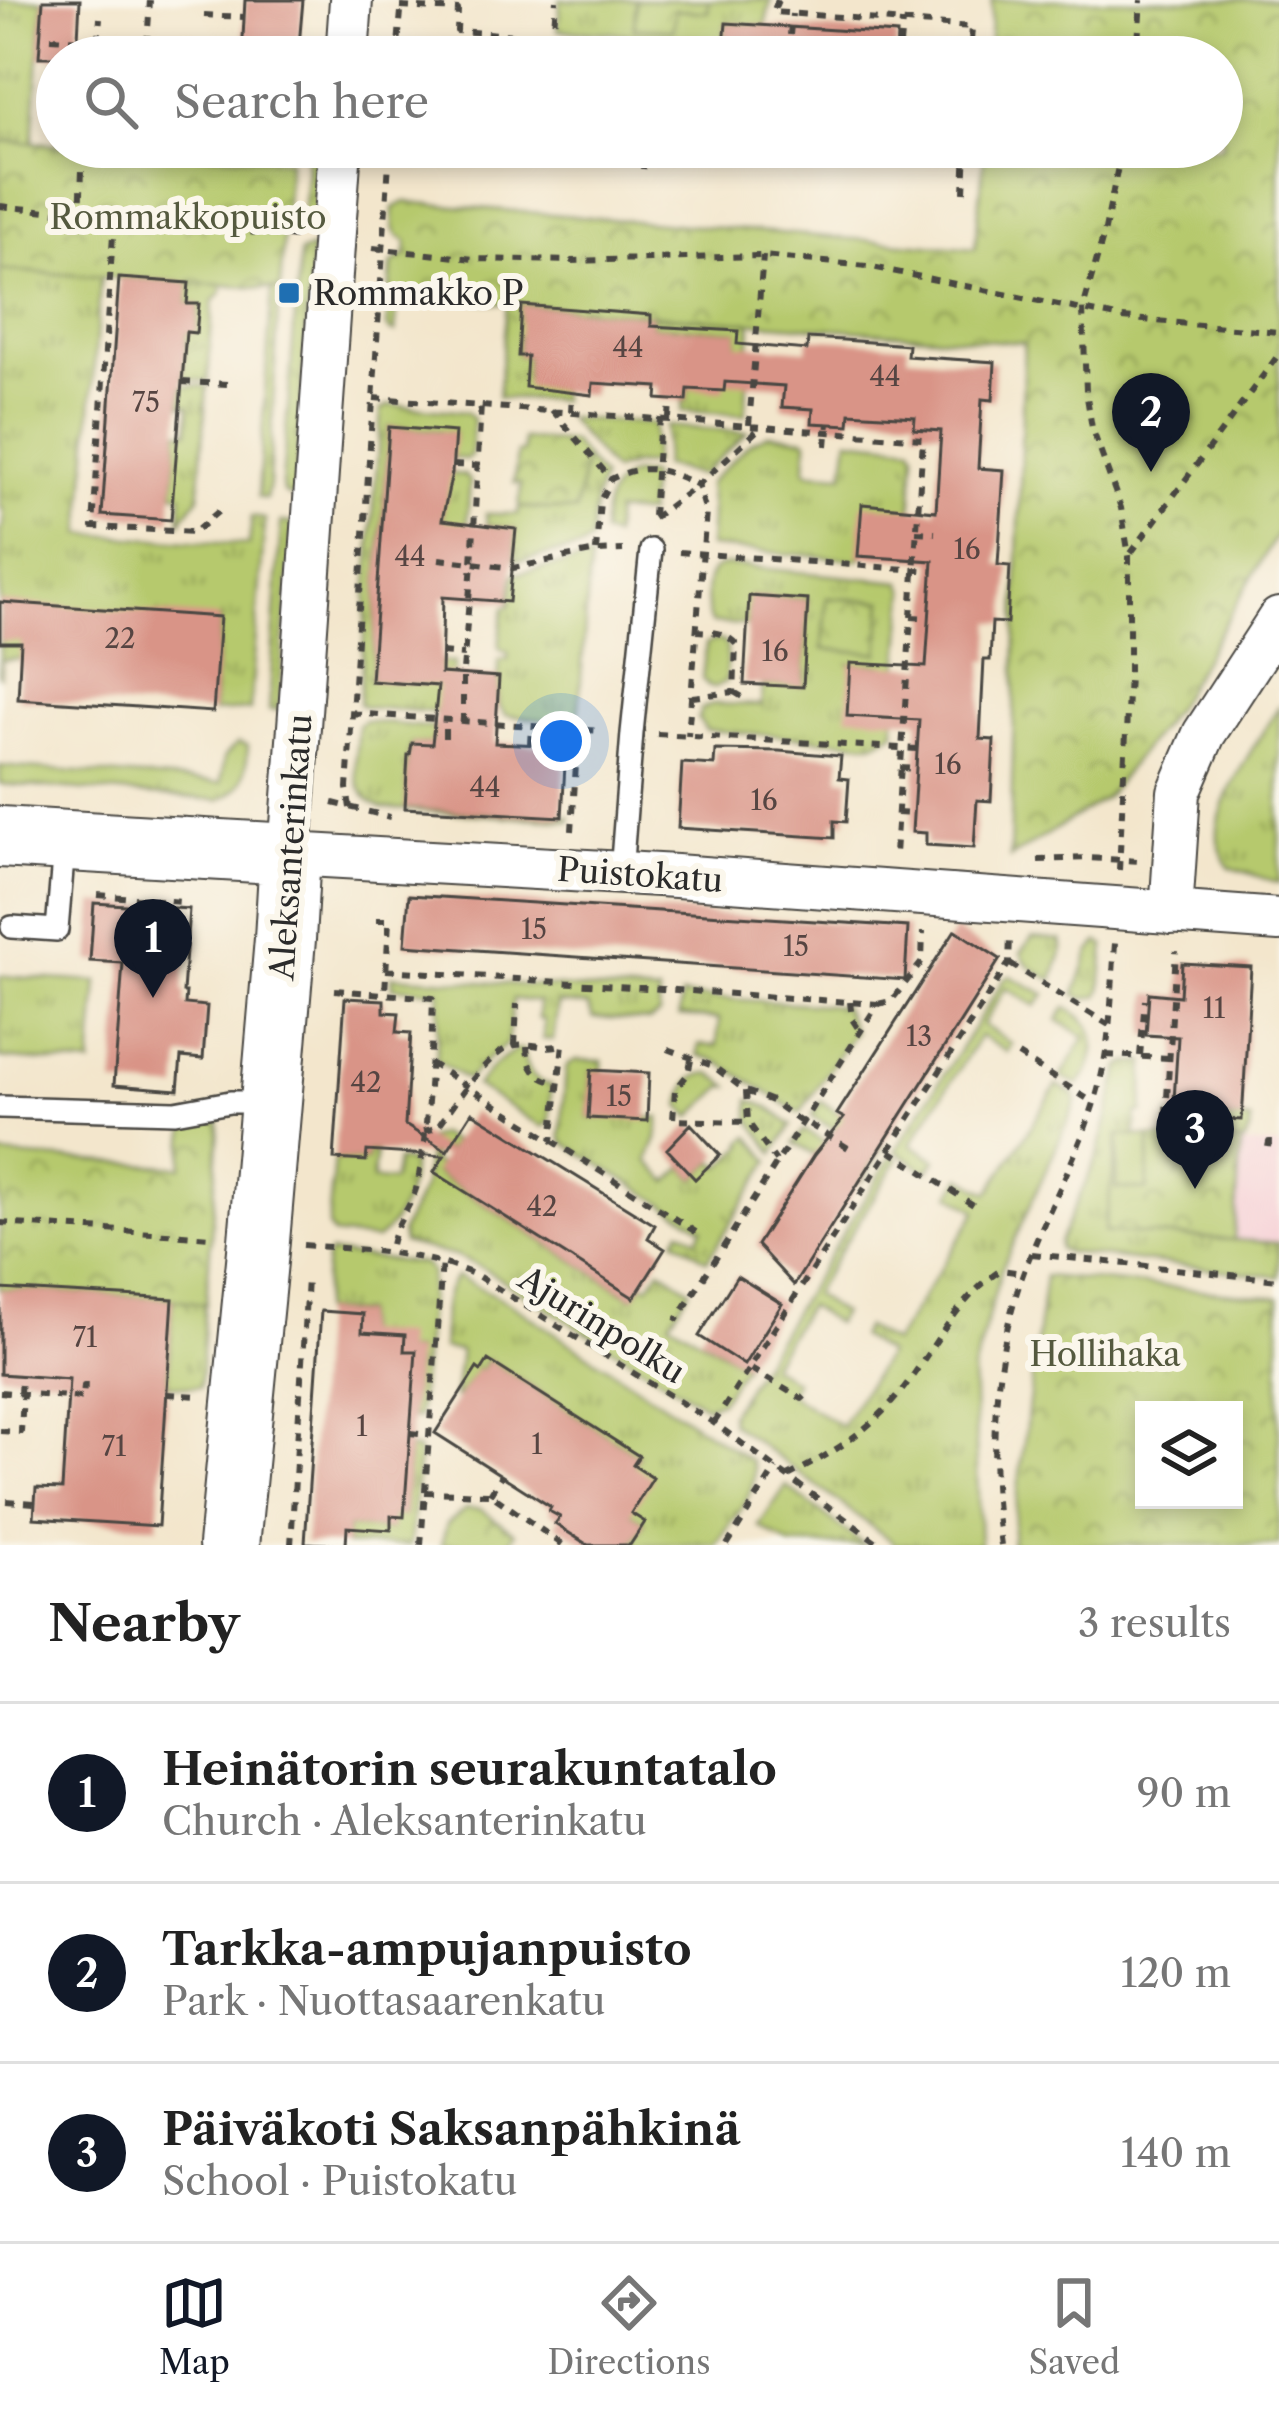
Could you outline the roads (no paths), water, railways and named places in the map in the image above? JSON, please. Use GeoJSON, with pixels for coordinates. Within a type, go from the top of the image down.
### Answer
{"type":"FeatureCollection","features":[{"type":"Feature","properties":{"kind":"main road","name":"Puistokatu"},"geometry":{"type":"LineString","coordinates":[[0,837],[290,854]]}},
{"type":"Feature","properties":{"kind":"main road","name":"Aleksanterinkatu"},"geometry":{"type":"LineString","coordinates":[[229,1545],[284,1255],[271,1102],[290,854]]}},
{"type":"Feature","properties":{"kind":"street"},"geometry":{"type":"LineString","coordinates":[[348,36],[351,0]]}},
{"type":"Feature","properties":{"kind":"street","name":"Aleksanterinkatu"},"geometry":{"type":"LineString","coordinates":[[290,854],[339,168]]}},
{"type":"Feature","properties":{"kind":"street"},"geometry":{"type":"LineString","coordinates":[[1174,926],[1179,792],[1204,734],[1279,619]]}},
{"type":"Feature","properties":{"kind":"street","name":"Puistokatu"},"geometry":{"type":"LineString","coordinates":[[290,854],[1117,910],[1174,926],[1279,920]]}},
{"type":"Feature","properties":{"kind":"lane"},"geometry":{"type":"LineString","coordinates":[[621,873],[651,550]]}},
{"type":"Feature","properties":{"kind":"lane"},"geometry":{"type":"LineString","coordinates":[[12,927],[57,930],[64,841]]}},
{"type":"Feature","properties":{"kind":"lane"},"geometry":{"type":"LineString","coordinates":[[0,1107],[176,1112],[230,1102],[271,1102]]}},
{"type":"Feature","properties":{"kind":"place","name":"Rommakko P"},"geometry":{"type":"Point","coordinates":[289,293]}},
{"type":"Feature","properties":{"kind":"place","name":"Tarkka-ampujanpuisto"},"geometry":{"type":"Point","coordinates":[1151,472]}},
{"type":"Feature","properties":{"kind":"place","name":"Heinätorin seurakuntatalo"},"geometry":{"type":"Point","coordinates":[153,998]}},
{"type":"Feature","properties":{"kind":"place","name":"Päiväkoti Saksanpähkinä"},"geometry":{"type":"Point","coordinates":[1195,1189]}},
{"type":"Feature","properties":{"kind":"park label","name":"Rommakkopuisto"},"geometry":{"type":"Point","coordinates":[188,217]}},
{"type":"Feature","properties":{"kind":"park label","name":"Hollihaka"},"geometry":{"type":"Point","coordinates":[1105,1354]}}]}
